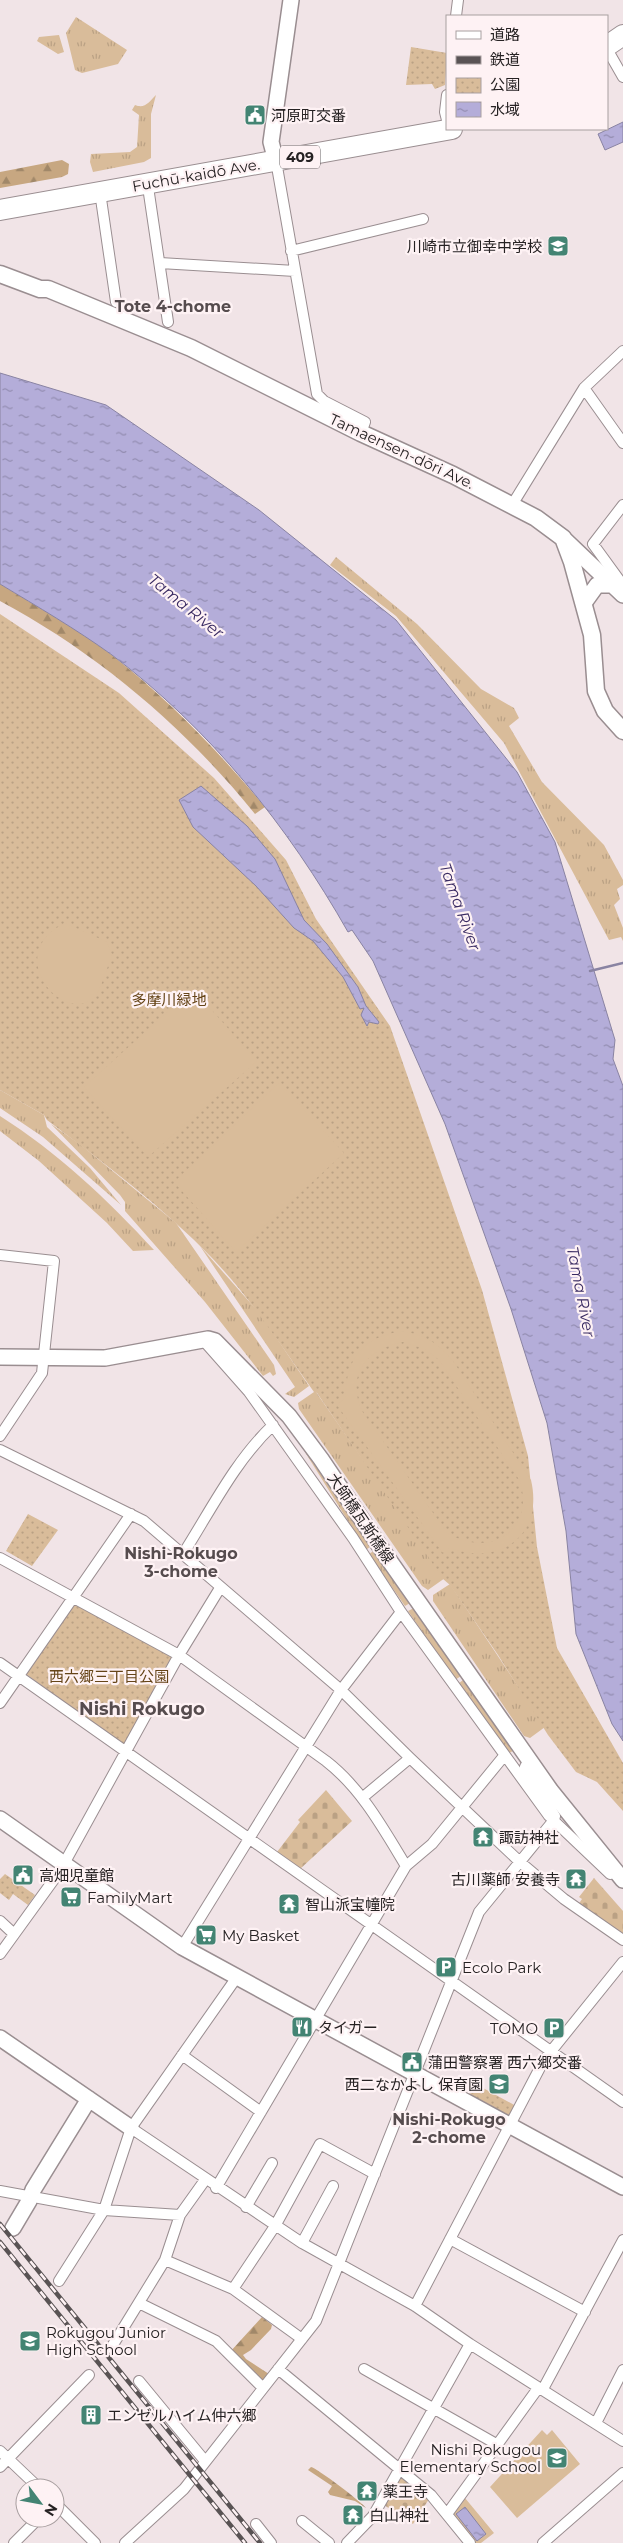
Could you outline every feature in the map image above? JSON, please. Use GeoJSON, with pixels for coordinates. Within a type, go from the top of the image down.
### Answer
{"type":"FeatureCollection","features":[{"type":"Feature","properties":{"kind":"highway"},"geometry":{"type":"LineString","coordinates":[[611,51],[623,35]]}},
{"type":"Feature","properties":{"kind":"highway","name":"Fuchū-kaidō Ave."},"geometry":{"type":"LineString","coordinates":[[275,158],[446,119]]}},
{"type":"Feature","properties":{"kind":"highway","name":"Fuchū-kaidō Ave."},"geometry":{"type":"LineString","coordinates":[[0,210],[147,180],[446,130]]}},
{"type":"Feature","properties":{"kind":"highway","name":"Fuchū-kaidō Ave."},"geometry":{"type":"LineString","coordinates":[[0,199],[90,191]]}},
{"type":"Feature","properties":{"kind":"main road","name":"Tamaensen-dōri Ave."},"geometry":{"type":"LineString","coordinates":[[1,271],[191,348],[361,433],[453,475],[512,505],[536,518],[563,538]]}},
{"type":"Feature","properties":{"kind":"main road"},"geometry":{"type":"LineString","coordinates":[[563,538],[584,603],[593,645],[596,691],[605,711],[623,731]]}},
{"type":"Feature","properties":{"kind":"street"},"geometry":{"type":"LineString","coordinates":[[291,0],[271,142],[317,394],[324,401],[365,422],[361,433]]}},
{"type":"Feature","properties":{"kind":"street"},"geometry":{"type":"LineString","coordinates":[[456,15],[458,0]]}},
{"type":"Feature","properties":{"kind":"street"},"geometry":{"type":"LineString","coordinates":[[611,51],[623,77]]}},
{"type":"Feature","properties":{"kind":"street"},"geometry":{"type":"LineString","coordinates":[[147,180],[168,322]]}},
{"type":"Feature","properties":{"kind":"street"},"geometry":{"type":"LineString","coordinates":[[90,191],[116,302]]}},
{"type":"Feature","properties":{"kind":"street"},"geometry":{"type":"LineString","coordinates":[[292,251],[423,219]]}},
{"type":"Feature","properties":{"kind":"street"},"geometry":{"type":"LineString","coordinates":[[160,263],[295,271]]}},
{"type":"Feature","properties":{"kind":"street"},"geometry":{"type":"LineString","coordinates":[[512,505],[584,388],[623,350]]}},
{"type":"Feature","properties":{"kind":"street"},"geometry":{"type":"LineString","coordinates":[[584,388],[623,443]]}},
{"type":"Feature","properties":{"kind":"street"},"geometry":{"type":"LineString","coordinates":[[617,589],[620,581],[593,544],[623,505]]}},
{"type":"Feature","properties":{"kind":"street"},"geometry":{"type":"LineString","coordinates":[[563,538],[617,589]]}},
{"type":"Feature","properties":{"kind":"street"},"geometry":{"type":"LineString","coordinates":[[584,603],[597,585],[617,589]]}},
{"type":"Feature","properties":{"kind":"street"},"geometry":{"type":"LineString","coordinates":[[0,1255],[54,1261],[41,1377],[0,1436]]}},
{"type":"Feature","properties":{"kind":"street"},"geometry":{"type":"LineString","coordinates":[[0,1357],[105,1358],[203,1340],[230,1369],[273,1425],[353,1538],[401,1612],[504,1756],[554,1820],[600,1866],[610,1874],[619,1876]]}},
{"type":"Feature","properties":{"kind":"street","name":"大師橋瓦斯橋線"},"geometry":{"type":"LineString","coordinates":[[203,1340],[215,1341],[228,1352],[289,1416],[322,1458],[529,1760],[574,1822],[619,1876]]}},
{"type":"Feature","properties":{"kind":"street"},"geometry":{"type":"LineString","coordinates":[[183,1554],[218,1497],[256,1442],[273,1425]]}},
{"type":"Feature","properties":{"kind":"street"},"geometry":{"type":"LineString","coordinates":[[0,1450],[144,1521],[341,1690],[520,1862],[572,1905],[623,1940]]}},
{"type":"Feature","properties":{"kind":"street"},"geometry":{"type":"LineString","coordinates":[[0,1703],[131,1514]]}},
{"type":"Feature","properties":{"kind":"street"},"geometry":{"type":"LineString","coordinates":[[0,1558],[179,1656],[346,1776],[406,1866]]}},
{"type":"Feature","properties":{"kind":"street"},"geometry":{"type":"LineString","coordinates":[[0,1954],[63,1864],[179,1656],[220,1588]]}},
{"type":"Feature","properties":{"kind":"street"},"geometry":{"type":"LineString","coordinates":[[182,1947],[341,1690],[401,1612]]}},
{"type":"Feature","properties":{"kind":"street"},"geometry":{"type":"LineString","coordinates":[[0,1663],[623,2102]]}},
{"type":"Feature","properties":{"kind":"street"},"geometry":{"type":"LineString","coordinates":[[216,2188],[370,1923],[406,1866],[432,1844],[504,1756]]}},
{"type":"Feature","properties":{"kind":"street"},"geometry":{"type":"LineString","coordinates":[[362,1798],[410,1758]]}},
{"type":"Feature","properties":{"kind":"street"},"geometry":{"type":"LineString","coordinates":[[125,2543],[173,2501],[316,2321],[324,2305],[338,2263],[416,2074],[479,1912],[554,1820],[555,1816],[525,1767],[529,1760]]}},
{"type":"Feature","properties":{"kind":"street"},"geometry":{"type":"LineString","coordinates":[[0,1819],[182,1947],[623,2187]]}},
{"type":"Feature","properties":{"kind":"street"},"geometry":{"type":"LineString","coordinates":[[0,1920],[14,1934]]}},
{"type":"Feature","properties":{"kind":"street"},"geometry":{"type":"LineString","coordinates":[[416,2306],[510,2125],[551,2051],[623,1962]]}},
{"type":"Feature","properties":{"kind":"street"},"geometry":{"type":"LineString","coordinates":[[59,2281],[104,2210],[131,2128],[237,1977]]}},
{"type":"Feature","properties":{"kind":"street"},"geometry":{"type":"LineString","coordinates":[[0,2038],[274,2226],[416,2306],[470,2344],[623,2441]]}},
{"type":"Feature","properties":{"kind":"street"},"geometry":{"type":"LineString","coordinates":[[182,2056],[261,2112]]}},
{"type":"Feature","properties":{"kind":"street"},"geometry":{"type":"LineString","coordinates":[[13,2228],[31,2196],[32,2190],[89,2099]]}},
{"type":"Feature","properties":{"kind":"street"},"geometry":{"type":"LineString","coordinates":[[233,2289],[274,2226],[320,2144],[375,2174]]}},
{"type":"Feature","properties":{"kind":"street"},"geometry":{"type":"LineString","coordinates":[[246,2207],[272,2163]]}},
{"type":"Feature","properties":{"kind":"street"},"geometry":{"type":"LineString","coordinates":[[111,2348],[165,2260],[180,2215],[205,2180]]}},
{"type":"Feature","properties":{"kind":"street"},"geometry":{"type":"LineString","coordinates":[[302,2243],[333,2186]]}},
{"type":"Feature","properties":{"kind":"street"},"geometry":{"type":"LineString","coordinates":[[0,2191],[104,2210],[180,2215]]}},
{"type":"Feature","properties":{"kind":"street"},"geometry":{"type":"LineString","coordinates":[[450,2239],[585,2312]]}},
{"type":"Feature","properties":{"kind":"street"},"geometry":{"type":"LineString","coordinates":[[447,2514],[536,2391],[543,2389],[623,2240]]}},
{"type":"Feature","properties":{"kind":"street"},"geometry":{"type":"LineString","coordinates":[[165,2260],[233,2289],[302,2338]]}},
{"type":"Feature","properties":{"kind":"street"},"geometry":{"type":"LineString","coordinates":[[139,2303],[216,2341],[263,2388]]}},
{"type":"Feature","properties":{"kind":"street"},"geometry":{"type":"LineString","coordinates":[[347,2543],[373,2516],[470,2344]]}},
{"type":"Feature","properties":{"kind":"street"},"geometry":{"type":"LineString","coordinates":[[278,2369],[431,2495],[470,2543]]}},
{"type":"Feature","properties":{"kind":"street"},"geometry":{"type":"LineString","coordinates":[[364,2369],[498,2445]]}},
{"type":"Feature","properties":{"kind":"street"},"geometry":{"type":"LineString","coordinates":[[596,2423],[623,2370]]}},
{"type":"Feature","properties":{"kind":"street"},"geometry":{"type":"LineString","coordinates":[[0,2467],[90,2375]]}},
{"type":"Feature","properties":{"kind":"street"},"geometry":{"type":"LineString","coordinates":[[139,2381],[205,2462]]}},
{"type":"Feature","properties":{"kind":"street"},"geometry":{"type":"LineString","coordinates":[[0,2451],[28,2478]]}},
{"type":"Feature","properties":{"kind":"street"},"geometry":{"type":"LineString","coordinates":[[543,2543],[623,2473]]}},
{"type":"Feature","properties":{"kind":"street"},"geometry":{"type":"LineString","coordinates":[[65,2513],[95,2543]]}},
{"type":"Feature","properties":{"kind":"street"},"geometry":{"type":"LineString","coordinates":[[302,2521],[330,2543]]}},
{"type":"Feature","properties":{"kind":"street"},"geometry":{"type":"LineString","coordinates":[[256,2524],[271,2543]]}},
{"type":"Feature","properties":{"kind":"street"},"geometry":{"type":"LineString","coordinates":[[14,2543],[29,2528]]}},
{"type":"Feature","properties":{"kind":"green space"},"geometry":{"type":"Polygon","coordinates":[[[76,17],[127,50],[118,64],[82,73],[75,70],[66,33],[76,17]]]}},
{"type":"Feature","properties":{"kind":"green space"},"geometry":{"type":"Polygon","coordinates":[[[59,35],[64,52],[58,54],[37,41],[39,37],[59,35]]]}},
{"type":"Feature","properties":{"kind":"green space"},"geometry":{"type":"Polygon","coordinates":[[[411,47],[446,53],[445,85],[435,89],[432,84],[406,85],[411,47]]]}},
{"type":"Feature","properties":{"kind":"green space"},"geometry":{"type":"Polygon","coordinates":[[[156,95],[151,114],[151,158],[144,162],[93,172],[90,162],[91,154],[130,152],[137,147],[139,115],[132,110],[135,105],[142,106],[147,104],[156,95]]]}},
{"type":"Feature","properties":{"kind":"green space"},"geometry":{"type":"Polygon","coordinates":[[[62,160],[69,164],[68,174],[62,177],[0,188],[0,172],[62,160]]]}},
{"type":"Feature","properties":{"kind":"green space"},"geometry":{"type":"Polygon","coordinates":[[[336,557],[417,624],[481,689],[514,708],[519,718],[509,726],[542,782],[604,845],[623,880],[623,885],[617,889],[620,899],[614,905],[623,928],[623,941],[621,937],[609,940],[504,743],[396,616],[330,565],[336,557]]]}},
{"type":"Feature","properties":{"kind":"green space"},"geometry":{"type":"Polygon","coordinates":[[[0,584],[86,637],[134,673],[193,728],[265,807],[255,814],[199,751],[138,694],[71,644],[0,601],[0,584]]]}},
{"type":"Feature","properties":{"kind":"green space","name":"多摩川緑地"},"geometry":{"type":"Polygon","coordinates":[[[0,614],[119,693],[214,778],[286,860],[316,919],[390,1026],[482,1290],[528,1456],[537,1547],[557,1648],[623,1763],[623,1811],[597,1782],[576,1772],[548,1735],[498,1655],[450,1585],[443,1579],[317,1393],[314,1392],[241,1291],[194,1240],[133,1186],[47,1120],[44,1115],[0,1090],[0,614]]]}},
{"type":"Feature","properties":{"kind":"green space"},"geometry":{"type":"Polygon","coordinates":[[[65,923],[107,942],[112,955],[96,995],[94,998],[81,1004],[67,1002],[54,994],[44,982],[38,967],[38,952],[47,936],[65,923]]]}},
{"type":"Feature","properties":{"kind":"green space"},"geometry":{"type":"Polygon","coordinates":[[[193,989],[257,1061],[148,1157],[84,1087],[193,989]]]}},
{"type":"Feature","properties":{"kind":"green space"},"geometry":{"type":"Polygon","coordinates":[[[279,1083],[344,1153],[236,1252],[174,1182],[279,1083]]]}},
{"type":"Feature","properties":{"kind":"green space"},"geometry":{"type":"Polygon","coordinates":[[[0,1090],[44,1115],[47,1127],[90,1168],[121,1205],[43,1137],[0,1108],[0,1090]]]}},
{"type":"Feature","properties":{"kind":"green space"},"geometry":{"type":"Polygon","coordinates":[[[0,1116],[62,1161],[119,1213],[154,1250],[133,1251],[107,1223],[39,1161],[0,1131],[0,1116]]]}},
{"type":"Feature","properties":{"kind":"green space"},"geometry":{"type":"Polygon","coordinates":[[[51,1124],[81,1145],[176,1223],[274,1365],[276,1374],[273,1376],[270,1372],[263,1376],[205,1302],[125,1211],[125,1202],[120,1195],[51,1124]]]}},
{"type":"Feature","properties":{"kind":"green space"},"geometry":{"type":"Polygon","coordinates":[[[200,1246],[261,1315],[309,1386],[294,1397],[285,1394],[295,1387],[200,1246]]]}},
{"type":"Feature","properties":{"kind":"green space"},"geometry":{"type":"Polygon","coordinates":[[[402,1331],[418,1335],[436,1345],[453,1361],[531,1480],[533,1500],[531,1517],[524,1531],[514,1542],[501,1549],[486,1553],[468,1553],[450,1548],[443,1553],[337,1405],[345,1398],[349,1372],[359,1352],[366,1345],[388,1334],[402,1331]],[[403,1342],[390,1345],[370,1357],[358,1375],[356,1386],[362,1411],[447,1533],[463,1540],[479,1543],[493,1541],[505,1535],[515,1526],[521,1514],[523,1499],[520,1481],[439,1360],[425,1349],[403,1342]]]}},
{"type":"Feature","properties":{"kind":"green space"},"geometry":{"type":"Polygon","coordinates":[[[316,1392],[445,1578],[428,1590],[422,1586],[299,1409],[298,1403],[316,1392]]]}},
{"type":"Feature","properties":{"kind":"green space"},"geometry":{"type":"Polygon","coordinates":[[[300,1444],[371,1546],[366,1550],[300,1444]]]}},
{"type":"Feature","properties":{"kind":"green space"},"geometry":{"type":"Polygon","coordinates":[[[28,1514],[58,1530],[32,1566],[6,1551],[28,1514]]]}},
{"type":"Feature","properties":{"kind":"green space"},"geometry":{"type":"Polygon","coordinates":[[[375,1550],[410,1603],[405,1606],[369,1554],[375,1550]]]}},
{"type":"Feature","properties":{"kind":"green space"},"geometry":{"type":"Polygon","coordinates":[[[450,1584],[545,1727],[530,1738],[524,1736],[433,1601],[433,1595],[450,1584]]]}},
{"type":"Feature","properties":{"kind":"green space","name":"西六郷三丁目公園"},"geometry":{"type":"Polygon","coordinates":[[[77,1605],[171,1656],[172,1661],[126,1743],[122,1744],[26,1674],[73,1606],[77,1605]]]}},
{"type":"Feature","properties":{"kind":"green space"},"geometry":{"type":"Polygon","coordinates":[[[414,1608],[461,1676],[455,1680],[408,1611],[414,1608]]]}},
{"type":"Feature","properties":{"kind":"green space"},"geometry":{"type":"Polygon","coordinates":[[[463,1680],[513,1751],[509,1753],[458,1684],[463,1680]]]}},
{"type":"Feature","properties":{"kind":"green space"},"geometry":{"type":"Polygon","coordinates":[[[326,1790],[352,1821],[300,1869],[277,1852],[300,1822],[298,1820],[326,1790]]]}},
{"type":"Feature","properties":{"kind":"green space"},"geometry":{"type":"Polygon","coordinates":[[[5,1874],[35,1895],[28,1905],[13,1894],[9,1900],[0,1893],[0,1879],[5,1874]]]}},
{"type":"Feature","properties":{"kind":"green space"},"geometry":{"type":"Polygon","coordinates":[[[594,1878],[623,1911],[623,1936],[578,1905],[582,1899],[579,1897],[594,1878]]]}},
{"type":"Feature","properties":{"kind":"green space"},"geometry":{"type":"Polygon","coordinates":[[[474,2083],[516,2106],[508,2119],[467,2096],[474,2083]]]}},
{"type":"Feature","properties":{"kind":"green space"},"geometry":{"type":"Polygon","coordinates":[[[262,2317],[272,2325],[271,2329],[251,2350],[243,2355],[269,2374],[263,2384],[230,2352],[262,2317]]]}},
{"type":"Feature","properties":{"kind":"green space"},"geometry":{"type":"Polygon","coordinates":[[[542,2430],[547,2435],[552,2430],[580,2464],[517,2518],[490,2487],[542,2430]]]}},
{"type":"Feature","properties":{"kind":"green space"},"geometry":{"type":"Polygon","coordinates":[[[311,2467],[340,2486],[366,2508],[355,2501],[330,2495],[328,2492],[332,2486],[308,2470],[311,2467]]]}},
{"type":"Feature","properties":{"kind":"green space"},"geometry":{"type":"Polygon","coordinates":[[[401,2476],[429,2499],[413,2524],[384,2505],[401,2476]]]}},
{"type":"Feature","properties":{"kind":"green space"},"geometry":{"type":"Polygon","coordinates":[[[465,2498],[494,2533],[481,2543],[475,2543],[451,2513],[465,2498]]]}},
{"type":"Feature","properties":{"kind":"water"},"geometry":{"type":"Polygon","coordinates":[[[623,122],[623,142],[605,150],[598,134],[623,122]]]}},
{"type":"Feature","properties":{"kind":"water","name":"Tama River"},"geometry":{"type":"Polygon","coordinates":[[[0,373],[106,405],[259,510],[396,620],[517,772],[555,842],[615,1040],[613,1059],[623,1086],[623,1741],[612,1724],[576,1634],[566,1531],[547,1423],[511,1309],[445,1124],[373,961],[352,930],[348,932],[300,854],[273,817],[214,747],[148,684],[112,655],[71,627],[0,584],[0,373]]]}},
{"type":"Feature","properties":{"kind":"water"},"geometry":{"type":"Polygon","coordinates":[[[201,786],[247,826],[275,859],[304,920],[327,944],[358,987],[366,1006],[379,1022],[378,1024],[369,1022],[367,1026],[361,1015],[364,1008],[360,1009],[343,977],[313,941],[294,928],[256,886],[193,827],[179,800],[201,786]]]}},
{"type":"Feature","properties":{"kind":"water"},"geometry":{"type":"Polygon","coordinates":[[[465,2507],[486,2534],[477,2541],[456,2514],[465,2507]]]}},
{"type":"Feature","properties":{"kind":"waterway"},"geometry":{"type":"LineString","coordinates":[[590,971],[623,963]]}},
{"type":"Feature","properties":{"kind":"railway"},"geometry":{"type":"LineString","coordinates":[[0,2224],[260,2543]]}},
{"type":"Feature","properties":{"kind":"railway"},"geometry":{"type":"LineString","coordinates":[[0,2242],[245,2543]]}},
{"type":"Feature","properties":{"kind":"place","name":"河原町交番"},"geometry":{"type":"Point","coordinates":[255,115]}},
{"type":"Feature","properties":{"kind":"place","name":"川崎市立御幸中学校"},"geometry":{"type":"Point","coordinates":[558,246]}},
{"type":"Feature","properties":{"kind":"place","name":"諏訪神社"},"geometry":{"type":"Point","coordinates":[483,1837]}},
{"type":"Feature","properties":{"kind":"place","name":"高畑児童館"},"geometry":{"type":"Point","coordinates":[23,1875]}},
{"type":"Feature","properties":{"kind":"place","name":"古川薬師 安養寺"},"geometry":{"type":"Point","coordinates":[576,1879]}},
{"type":"Feature","properties":{"kind":"place","name":"FamilyMart"},"geometry":{"type":"Point","coordinates":[71,1897]}},
{"type":"Feature","properties":{"kind":"place","name":"智山派宝幢院"},"geometry":{"type":"Point","coordinates":[289,1904]}},
{"type":"Feature","properties":{"kind":"place","name":"My Basket"},"geometry":{"type":"Point","coordinates":[206,1935]}},
{"type":"Feature","properties":{"kind":"place","name":"Ecolo Park"},"geometry":{"type":"Point","coordinates":[446,1967]}},
{"type":"Feature","properties":{"kind":"place","name":"タイガー"},"geometry":{"type":"Point","coordinates":[302,2027]}},
{"type":"Feature","properties":{"kind":"place","name":"TOMO"},"geometry":{"type":"Point","coordinates":[554,2028]}},
{"type":"Feature","properties":{"kind":"place","name":"蒲田警察署 西六郷交番"},"geometry":{"type":"Point","coordinates":[412,2062]}},
{"type":"Feature","properties":{"kind":"place","name":"西二なかよし 保育園"},"geometry":{"type":"Point","coordinates":[499,2084]}},
{"type":"Feature","properties":{"kind":"place","name":"Rokugou Junior High School"},"geometry":{"type":"Point","coordinates":[30,2341]}},
{"type":"Feature","properties":{"kind":"place","name":"エンゼルハイム仲六郷"},"geometry":{"type":"Point","coordinates":[91,2415]}},
{"type":"Feature","properties":{"kind":"place","name":"Nishi Rokugou Elementary School"},"geometry":{"type":"Point","coordinates":[557,2458]}},
{"type":"Feature","properties":{"kind":"place","name":"薬王寺"},"geometry":{"type":"Point","coordinates":[367,2491]}},
{"type":"Feature","properties":{"kind":"place","name":"白山神社"},"geometry":{"type":"Point","coordinates":[353,2515]}},
{"type":"Feature","properties":{"kind":"district","name":"Tote 4-chome"},"geometry":{"type":"Point","coordinates":[173,306]}},
{"type":"Feature","properties":{"kind":"district","name":"Nishi-Rokugo 3-chome"},"geometry":{"type":"Point","coordinates":[181,1562]}},
{"type":"Feature","properties":{"kind":"district","name":"Nishi Rokugo"},"geometry":{"type":"Point","coordinates":[142,1709]}},
{"type":"Feature","properties":{"kind":"district","name":"Nishi-Rokugo 2-chome"},"geometry":{"type":"Point","coordinates":[449,2128]}}]}
